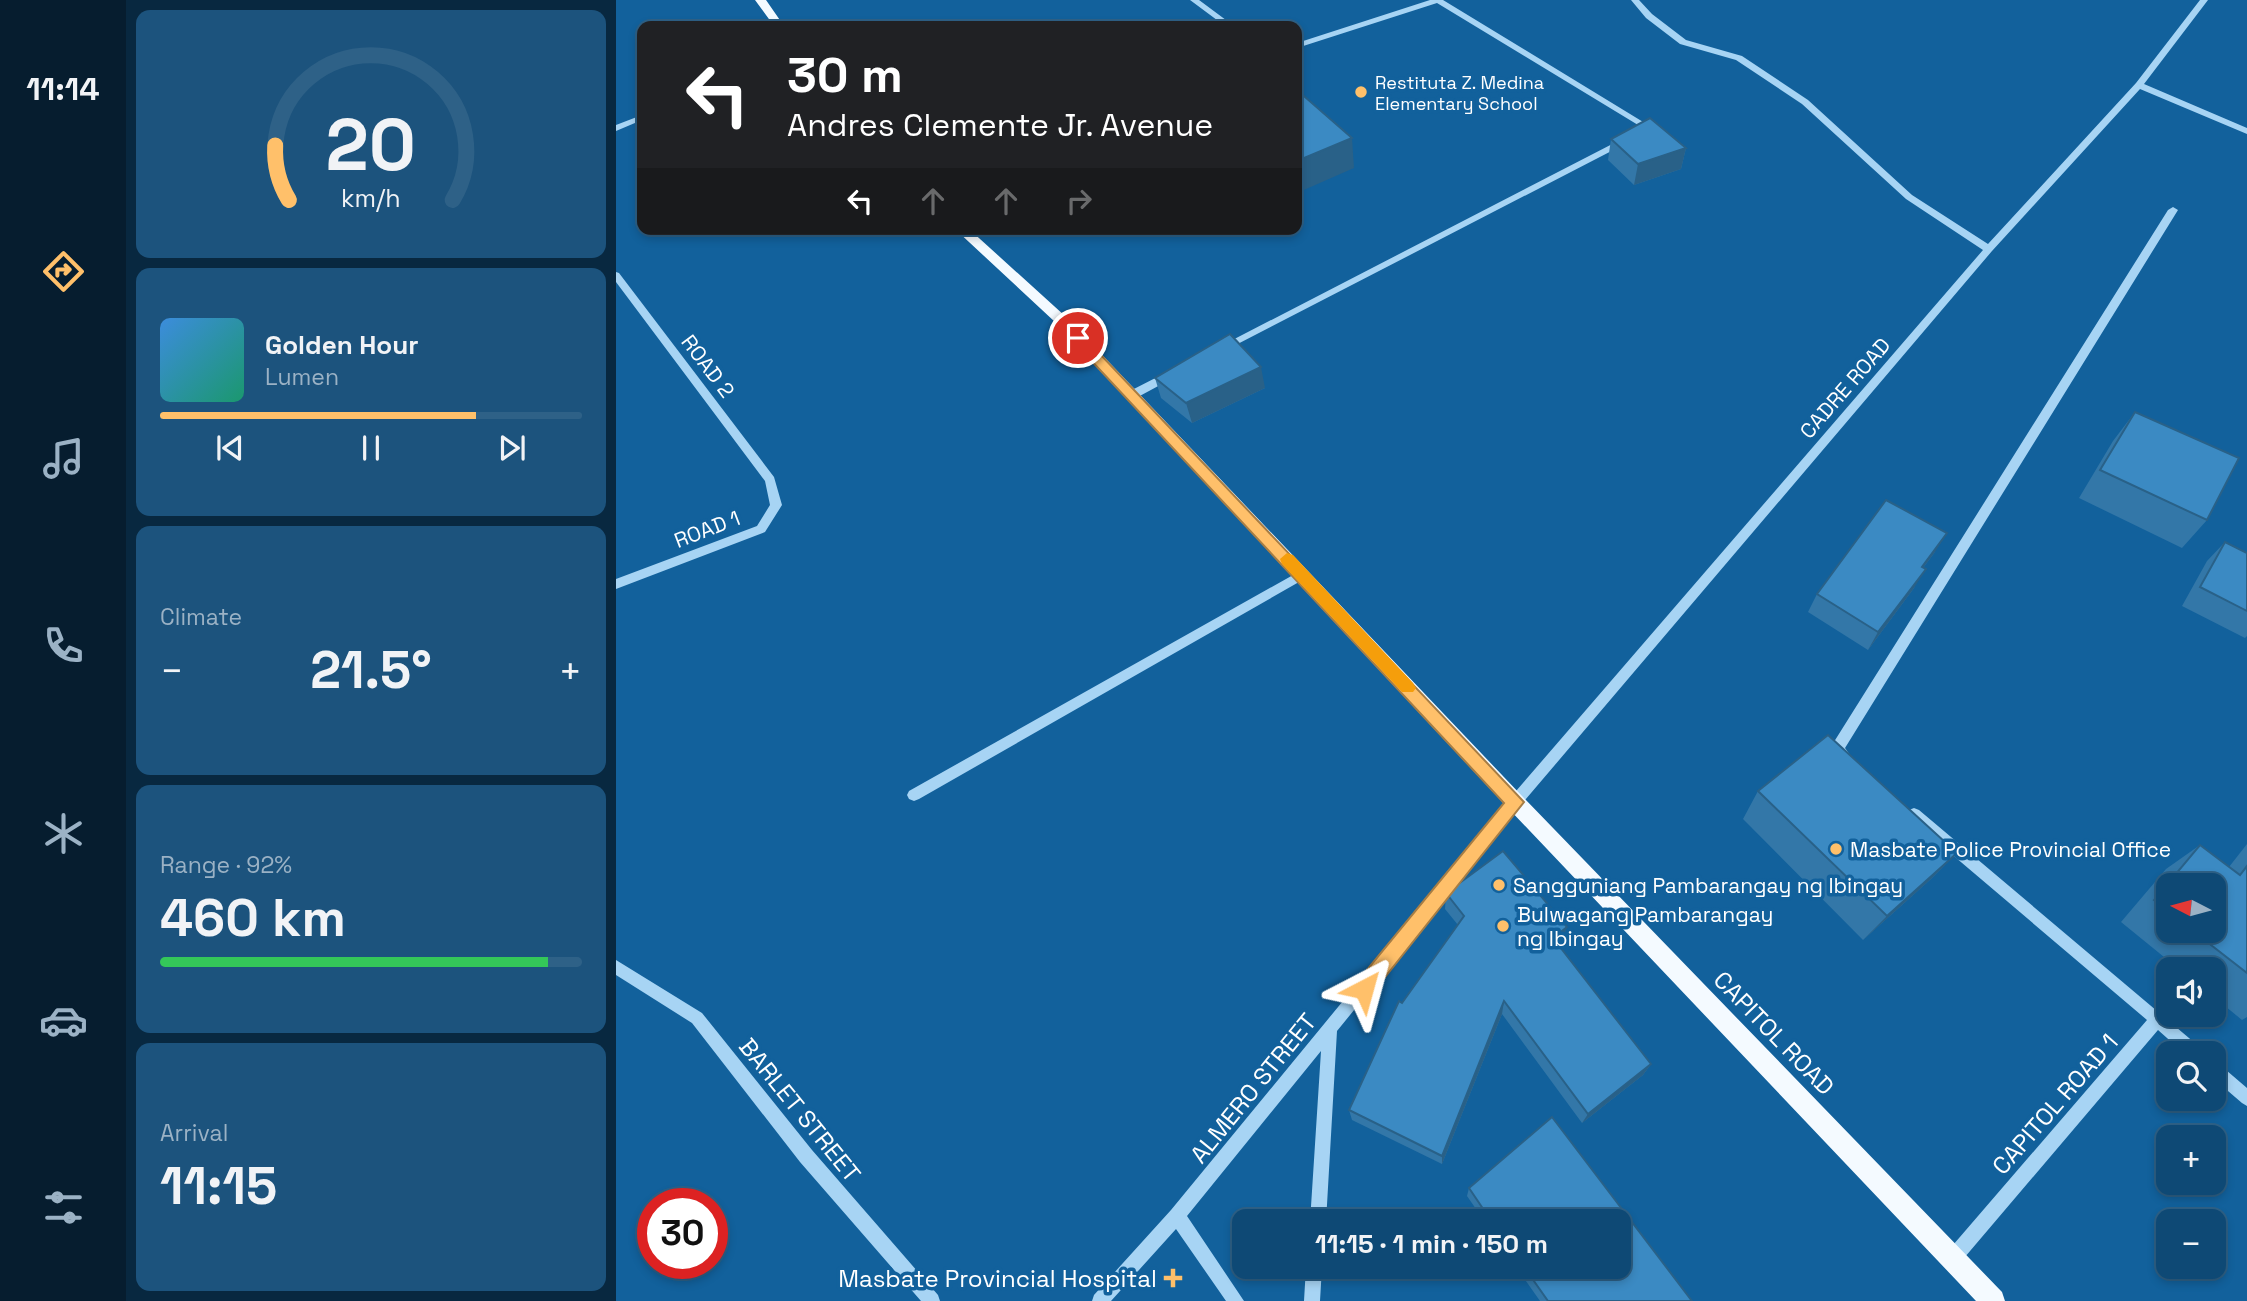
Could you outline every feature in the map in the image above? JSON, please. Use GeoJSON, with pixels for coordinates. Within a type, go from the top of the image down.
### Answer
{"type":"FeatureCollection","features":[{"type":"Feature","properties":{"kind":"main road"},"geometry":{"type":"LineString","coordinates":[[763,1],[776,21]]}},
{"type":"Feature","properties":{"kind":"main road","name":"CAPITOL ROAD"},"geometry":{"type":"LineString","coordinates":[[968,235],[1060,319],[1515,802],[1993,1301]]}},
{"type":"Feature","properties":{"kind":"street"},"geometry":{"type":"LineString","coordinates":[[1194,0],[1223,21]]}},
{"type":"Feature","properties":{"kind":"street"},"geometry":{"type":"LineString","coordinates":[[1218,350],[1649,128],[1438,0],[1302,44]]}},
{"type":"Feature","properties":{"kind":"street"},"geometry":{"type":"LineString","coordinates":[[1635,0],[1649,16],[1683,42],[1739,58],[1805,102],[1909,197],[1989,249]]}},
{"type":"Feature","properties":{"kind":"street","name":"CADRE ROAD"},"geometry":{"type":"LineString","coordinates":[[1515,802],[1989,249],[2139,85],[2204,0]]}},
{"type":"Feature","properties":{"kind":"street"},"geometry":{"type":"LineString","coordinates":[[2139,85],[2247,131]]}},
{"type":"Feature","properties":{"kind":"street"},"geometry":{"type":"LineString","coordinates":[[616,128],[637,119]]}},
{"type":"Feature","properties":{"kind":"street"},"geometry":{"type":"LineString","coordinates":[[1858,767],[1837,749],[2173,210]]}},
{"type":"Feature","properties":{"kind":"street","name":"ROAD 2"},"geometry":{"type":"LineString","coordinates":[[616,275],[770,480]]}},
{"type":"Feature","properties":{"kind":"street"},"geometry":{"type":"LineString","coordinates":[[1132,395],[1181,369]]}},
{"type":"Feature","properties":{"kind":"street","name":"ROAD 1"},"geometry":{"type":"LineString","coordinates":[[616,584],[761,529],[776,505],[770,480]]}},
{"type":"Feature","properties":{"kind":"street"},"geometry":{"type":"LineString","coordinates":[[914,795],[1302,575]]}},
{"type":"Feature","properties":{"kind":"street","name":"ALMERO STREET"},"geometry":{"type":"LineString","coordinates":[[1100,1301],[1177,1216],[1515,802]]}},
{"type":"Feature","properties":{"kind":"street"},"geometry":{"type":"LineString","coordinates":[[1901,803],[2156,1018]]}},
{"type":"Feature","properties":{"kind":"street","name":"BARLET STREET"},"geometry":{"type":"LineString","coordinates":[[616,967],[696,1018],[806,1156],[932,1301]]}},
{"type":"Feature","properties":{"kind":"street"},"geometry":{"type":"LineString","coordinates":[[1319,1209],[1330,1031]]}},
{"type":"Feature","properties":{"kind":"street"},"geometry":{"type":"LineString","coordinates":[[2226,1080],[2247,1098]]}},
{"type":"Feature","properties":{"kind":"street"},"geometry":{"type":"LineString","coordinates":[[1177,1216],[1236,1301]]}},
{"type":"Feature","properties":{"kind":"street"},"geometry":{"type":"LineString","coordinates":[[1312,1301],[1313,1279]]}},
{"type":"Feature","properties":{"kind":"lane","name":"CAPITOL ROAD 1"},"geometry":{"type":"LineString","coordinates":[[1954,1258],[2156,1020]]}},
{"type":"Feature","properties":{"kind":"lane"},"geometry":{"type":"LineString","coordinates":[[2166,1027],[2182,1041]]}},
{"type":"Feature","properties":{"kind":"building"},"geometry":{"type":"Polygon","coordinates":[[[1302,94],[1352,138],[1302,159],[1302,94]]]}},
{"type":"Feature","properties":{"kind":"building"},"geometry":{"type":"Polygon","coordinates":[[[1650,118],[1686,148],[1638,164],[1611,139],[1650,118]]]}},
{"type":"Feature","properties":{"kind":"building"},"geometry":{"type":"Polygon","coordinates":[[[1230,334],[1261,367],[1186,403],[1155,378],[1230,334]]]}},
{"type":"Feature","properties":{"kind":"building"},"geometry":{"type":"Polygon","coordinates":[[[2135,412],[2239,458],[2207,520],[2100,470],[2135,412]]]}},
{"type":"Feature","properties":{"kind":"building"},"geometry":{"type":"Polygon","coordinates":[[[1886,500],[1947,533],[1922,567],[1926,569],[1878,632],[1817,594],[1886,500]]]}},
{"type":"Feature","properties":{"kind":"building"},"geometry":{"type":"Polygon","coordinates":[[[2225,542],[2247,553],[2247,611],[2200,587],[2225,542]]]}},
{"type":"Feature","properties":{"kind":"building"},"geometry":{"type":"Polygon","coordinates":[[[1828,735],[1957,853],[1887,916],[1758,791],[1828,735]]]}},
{"type":"Feature","properties":{"kind":"building"},"geometry":{"type":"Polygon","coordinates":[[[2200,845],[2240,875],[2247,866],[2247,973],[2208,943],[2226,943],[2226,873],[2177,873],[2200,845]]]}},
{"type":"Feature","properties":{"kind":"building"},"geometry":{"type":"Polygon","coordinates":[[[1503,851],[1567,927],[1553,938],[1651,1064],[1588,1114],[1504,1001],[1442,1156],[1349,1110],[1399,1001],[1402,1003],[1464,916],[1446,893],[1503,851]]]}},
{"type":"Feature","properties":{"kind":"building"},"geometry":{"type":"Polygon","coordinates":[[[1552,1117],[1622,1209],[1483,1209],[1469,1188],[1552,1117]]]}},
{"type":"Feature","properties":{"kind":"building"},"geometry":{"type":"Polygon","coordinates":[[[1631,1221],[1692,1301],[1548,1301],[1532,1279],[1631,1279],[1631,1221]]]}},
{"type":"Feature","properties":{"kind":"slow traffic"},"geometry":{"type":"LineString","coordinates":[[1287,559],[1407,688]]}},
{"type":"Feature","properties":{"kind":"place","name":"Restituta Z. Medina Elementary School"},"geometry":{"type":"Point","coordinates":[1361,92]}},
{"type":"Feature","properties":{"kind":"place","name":"Masbate Police Provincial Office"},"geometry":{"type":"Point","coordinates":[1836,849]}},
{"type":"Feature","properties":{"kind":"place","name":"Sangguniang Pambarangay ng Ibingay"},"geometry":{"type":"Point","coordinates":[1499,885]}},
{"type":"Feature","properties":{"kind":"place","name":"Bulwagang Pambarangay ng Ibingay"},"geometry":{"type":"Point","coordinates":[1503,926]}},
{"type":"Feature","properties":{"kind":"place","name":"Masbate Provincial Hospital"},"geometry":{"type":"Point","coordinates":[1173,1278]}},
{"type":"Feature","properties":{"kind":"route"},"geometry":{"type":"LineString","coordinates":[[1078,338],[1515,802],[1364,989]]}}]}
